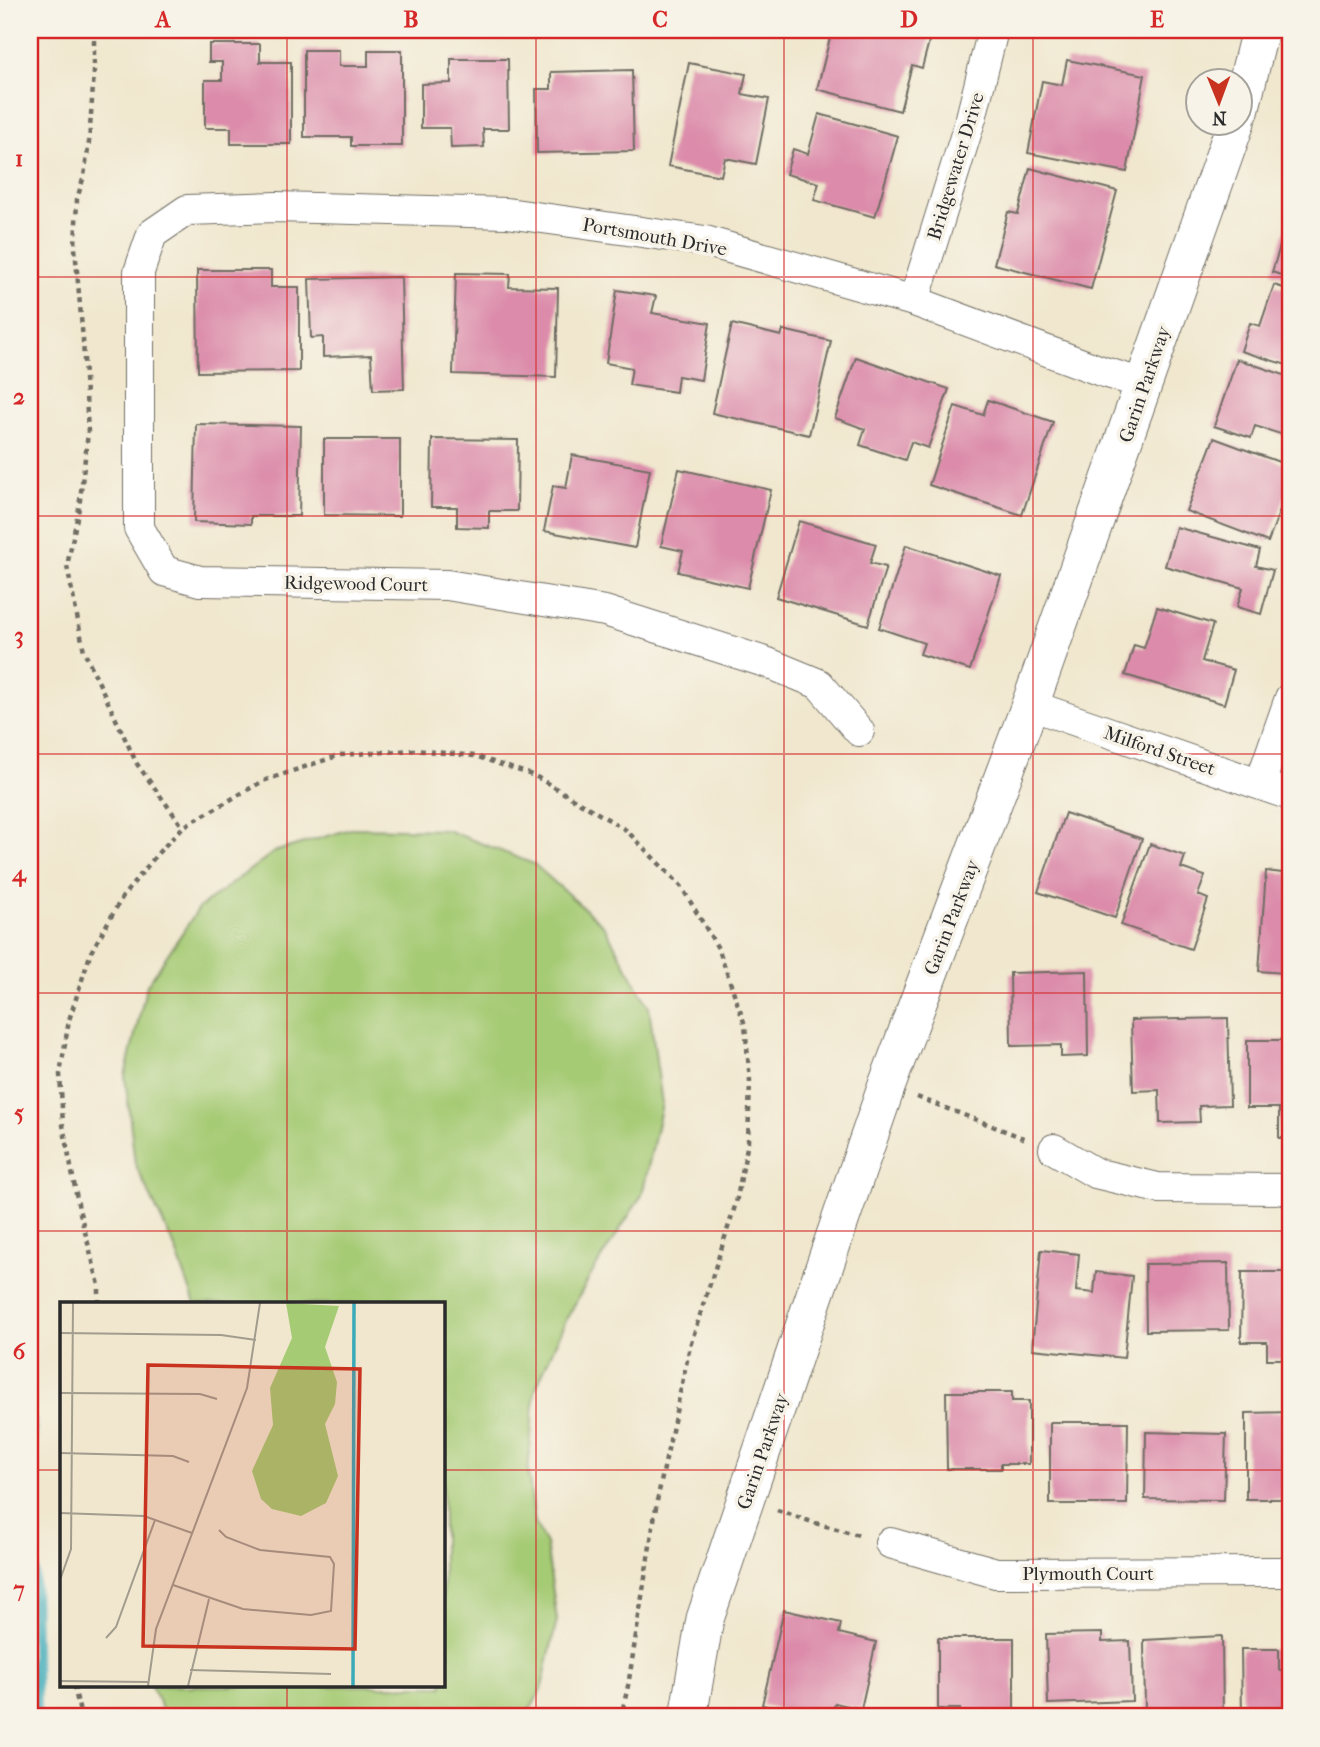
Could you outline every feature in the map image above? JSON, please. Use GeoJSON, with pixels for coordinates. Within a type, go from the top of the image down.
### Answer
{"type":"FeatureCollection","features":[{"type":"Feature","properties":{"kind":"street","name":"Bridgewater Drive"},"geometry":{"type":"LineString","coordinates":[[914,301],[971,118],[993,30]]}},
{"type":"Feature","properties":{"kind":"street"},"geometry":{"type":"LineString","coordinates":[[1251,66],[1260,30]]}},
{"type":"Feature","properties":{"kind":"street","name":"Garin Parkway"},"geometry":{"type":"LineString","coordinates":[[688,1717],[705,1619],[887,1085],[1030,705],[1231,136]]}},
{"type":"Feature","properties":{"kind":"street","name":"Portsmouth Drive"},"geometry":{"type":"LineString","coordinates":[[152,234],[187,210],[276,206],[507,213],[705,241],[914,301],[1101,371],[1144,384]]}},
{"type":"Feature","properties":{"kind":"street","name":"Ridgewood Court"},"geometry":{"type":"LineString","coordinates":[[152,234],[139,272],[139,528],[164,571],[200,581],[447,584],[605,611],[768,663],[819,684],[859,731]]}},
{"type":"Feature","properties":{"kind":"street"},"geometry":{"type":"LineString","coordinates":[[1260,784],[1290,698]]}},
{"type":"Feature","properties":{"kind":"street","name":"Milford Street"},"geometry":{"type":"LineString","coordinates":[[1030,705],[1290,794]]}},
{"type":"Feature","properties":{"kind":"street"},"geometry":{"type":"LineString","coordinates":[[1054,1149],[1095,1173],[1158,1188],[1290,1189]]}},
{"type":"Feature","properties":{"kind":"street","name":"Plymouth Court"},"geometry":{"type":"LineString","coordinates":[[890,1543],[996,1573],[1290,1572]]}},
{"type":"Feature","properties":{"kind":"path"},"geometry":{"type":"LineString","coordinates":[[94,30],[89,142],[84,176],[77,199],[75,248],[88,433],[79,508],[67,566],[84,651],[137,764],[183,827]]}},
{"type":"Feature","properties":{"kind":"path"},"geometry":{"type":"LineString","coordinates":[[100,1302],[99,1285],[79,1209],[63,1125],[60,1074],[69,1020],[91,952],[123,896],[183,827],[263,781],[340,755],[414,750],[475,756],[535,776],[626,830],[681,886],[719,950],[745,1026],[750,1081],[748,1142],[736,1203],[690,1346],[657,1501],[621,1717]]}},
{"type":"Feature","properties":{"kind":"path"},"geometry":{"type":"LineString","coordinates":[[887,1085],[1054,1149]]}},
{"type":"Feature","properties":{"kind":"path"},"geometry":{"type":"LineString","coordinates":[[746,1500],[814,1523],[890,1543]]}},
{"type":"Feature","properties":{"kind":"path"},"geometry":{"type":"LineString","coordinates":[[75,1688],[82,1717]]}},
{"type":"Feature","properties":{"kind":"green space"},"geometry":{"type":"Polygon","coordinates":[[[354,828],[447,830],[534,864],[604,926],[649,1007],[662,1104],[642,1195],[567,1318],[535,1390],[528,1472],[535,1523],[546,1544],[557,1620],[541,1691],[525,1717],[166,1717],[152,1688],[444,1688],[444,1302],[194,1302],[175,1248],[135,1164],[125,1076],[147,985],[199,908],[274,852],[354,828]]]}},
{"type":"Feature","properties":{"kind":"building"},"geometry":{"type":"Polygon","coordinates":[[[832,30],[932,30],[922,68],[912,65],[900,111],[817,89],[832,30]]]}},
{"type":"Feature","properties":{"kind":"building"},"geometry":{"type":"Polygon","coordinates":[[[1115,30],[1168,30],[1167,36],[1115,30]]]}},
{"type":"Feature","properties":{"kind":"building"},"geometry":{"type":"Polygon","coordinates":[[[209,44],[260,44],[260,62],[291,62],[291,144],[231,144],[231,128],[205,128],[205,80],[222,80],[222,62],[209,62],[209,44]]]}},
{"type":"Feature","properties":{"kind":"building"},"geometry":{"type":"Polygon","coordinates":[[[304,50],[339,50],[339,66],[368,66],[368,50],[402,50],[402,146],[351,146],[351,137],[304,137],[304,50]]]}},
{"type":"Feature","properties":{"kind":"building"},"geometry":{"type":"Polygon","coordinates":[[[451,59],[508,59],[509,129],[483,129],[484,147],[451,148],[450,128],[421,128],[421,84],[451,83],[451,59]]]}},
{"type":"Feature","properties":{"kind":"building"},"geometry":{"type":"Polygon","coordinates":[[[1067,60],[1145,75],[1127,172],[1028,153],[1042,81],[1062,85],[1067,60]]]}},
{"type":"Feature","properties":{"kind":"building"},"geometry":{"type":"Polygon","coordinates":[[[689,63],[746,74],[742,94],[769,99],[756,164],[725,158],[721,176],[668,166],[689,63]]]}},
{"type":"Feature","properties":{"kind":"building"},"geometry":{"type":"Polygon","coordinates":[[[632,70],[634,151],[537,153],[536,89],[551,89],[551,72],[632,70]]]}},
{"type":"Feature","properties":{"kind":"building"},"geometry":{"type":"Polygon","coordinates":[[[819,114],[898,136],[875,217],[814,200],[819,183],[786,174],[793,149],[808,154],[819,114]]]}},
{"type":"Feature","properties":{"kind":"building"},"geometry":{"type":"Polygon","coordinates":[[[1030,168],[1117,191],[1091,289],[994,264],[1008,212],[1018,214],[1030,168]]]}},
{"type":"Feature","properties":{"kind":"building"},"geometry":{"type":"Polygon","coordinates":[[[1290,214],[1290,278],[1272,272],[1290,214]]]}},
{"type":"Feature","properties":{"kind":"building"},"geometry":{"type":"Polygon","coordinates":[[[197,270],[271,270],[271,287],[299,287],[299,371],[198,372],[197,270]]]}},
{"type":"Feature","properties":{"kind":"building"},"geometry":{"type":"Polygon","coordinates":[[[456,273],[510,274],[509,287],[558,288],[556,377],[453,374],[456,273]]]}},
{"type":"Feature","properties":{"kind":"building"},"geometry":{"type":"Polygon","coordinates":[[[401,277],[404,389],[373,390],[371,355],[323,357],[323,337],[311,338],[309,279],[401,277]]]}},
{"type":"Feature","properties":{"kind":"building"},"geometry":{"type":"Polygon","coordinates":[[[1274,285],[1290,290],[1290,366],[1241,351],[1250,323],[1260,326],[1274,285]]]}},
{"type":"Feature","properties":{"kind":"building"},"geometry":{"type":"Polygon","coordinates":[[[617,290],[656,296],[652,313],[710,323],[701,380],[678,376],[676,392],[629,385],[632,368],[606,363],[617,290]]]}},
{"type":"Feature","properties":{"kind":"building"},"geometry":{"type":"Polygon","coordinates":[[[732,324],[781,336],[783,330],[831,341],[809,435],[712,413],[732,324]]]}},
{"type":"Feature","properties":{"kind":"building"},"geometry":{"type":"Polygon","coordinates":[[[856,357],[949,389],[928,448],[911,442],[905,460],[860,445],[865,429],[835,418],[856,357]]]}},
{"type":"Feature","properties":{"kind":"building"},"geometry":{"type":"Polygon","coordinates":[[[1237,359],[1290,377],[1290,437],[1255,426],[1251,438],[1214,426],[1237,359]]]}},
{"type":"Feature","properties":{"kind":"building"},"geometry":{"type":"Polygon","coordinates":[[[988,400],[1053,422],[1022,515],[929,485],[955,406],[983,415],[988,400]]]}},
{"type":"Feature","properties":{"kind":"building"},"geometry":{"type":"Polygon","coordinates":[[[196,424],[301,426],[299,516],[251,516],[251,524],[194,522],[196,424]]]}},
{"type":"Feature","properties":{"kind":"building"},"geometry":{"type":"Polygon","coordinates":[[[1214,438],[1290,466],[1290,483],[1268,542],[1186,511],[1214,438]]]}},
{"type":"Feature","properties":{"kind":"building"},"geometry":{"type":"Polygon","coordinates":[[[324,439],[400,439],[400,516],[324,515],[324,439]]]}},
{"type":"Feature","properties":{"kind":"building"},"geometry":{"type":"Polygon","coordinates":[[[432,439],[518,440],[517,511],[489,511],[489,528],[457,527],[457,507],[431,507],[432,439]]]}},
{"type":"Feature","properties":{"kind":"building"},"geometry":{"type":"Polygon","coordinates":[[[572,455],[650,469],[635,548],[544,531],[553,486],[566,488],[572,455]]]}},
{"type":"Feature","properties":{"kind":"building"},"geometry":{"type":"Polygon","coordinates":[[[679,469],[771,490],[748,588],[678,572],[683,551],[661,546],[679,469]]]}},
{"type":"Feature","properties":{"kind":"building"},"geometry":{"type":"Polygon","coordinates":[[[799,521],[876,544],[870,563],[886,567],[868,625],[776,597],[799,521]]]}},
{"type":"Feature","properties":{"kind":"building"},"geometry":{"type":"Polygon","coordinates":[[[1176,527],[1260,550],[1256,566],[1273,570],[1261,614],[1237,607],[1243,588],[1165,566],[1176,527]]]}},
{"type":"Feature","properties":{"kind":"building"},"geometry":{"type":"Polygon","coordinates":[[[906,545],[1001,576],[970,670],[920,654],[924,643],[879,628],[906,545]]]}},
{"type":"Feature","properties":{"kind":"building"},"geometry":{"type":"Polygon","coordinates":[[[1157,607],[1213,624],[1202,661],[1234,670],[1224,704],[1125,675],[1134,645],[1144,648],[1157,607]]]}},
{"type":"Feature","properties":{"kind":"building"},"geometry":{"type":"Polygon","coordinates":[[[1065,813],[1142,839],[1115,918],[1038,892],[1065,813]]]}},
{"type":"Feature","properties":{"kind":"building"},"geometry":{"type":"Polygon","coordinates":[[[1150,844],[1185,856],[1181,868],[1205,876],[1198,895],[1208,899],[1191,949],[1121,925],[1150,844]]]}},
{"type":"Feature","properties":{"kind":"building"},"geometry":{"type":"Polygon","coordinates":[[[1266,871],[1290,874],[1290,967],[1285,966],[1284,973],[1259,971],[1266,871]]]}},
{"type":"Feature","properties":{"kind":"building"},"geometry":{"type":"Polygon","coordinates":[[[1087,971],[1088,1056],[1061,1057],[1061,1045],[1011,1046],[1010,973],[1087,971]]]}},
{"type":"Feature","properties":{"kind":"building"},"geometry":{"type":"Polygon","coordinates":[[[1228,1018],[1230,1105],[1199,1106],[1200,1122],[1160,1123],[1159,1090],[1133,1091],[1131,1020],[1228,1018]]]}},
{"type":"Feature","properties":{"kind":"building"},"geometry":{"type":"Polygon","coordinates":[[[1247,1040],[1290,1040],[1290,1138],[1279,1138],[1279,1108],[1247,1108],[1247,1040]]]}},
{"type":"Feature","properties":{"kind":"building"},"geometry":{"type":"Polygon","coordinates":[[[1041,1250],[1079,1254],[1076,1291],[1094,1293],[1096,1272],[1132,1276],[1124,1358],[1032,1349],[1041,1250]]]}},
{"type":"Feature","properties":{"kind":"building"},"geometry":{"type":"Polygon","coordinates":[[[1228,1263],[1229,1330],[1146,1331],[1145,1264],[1228,1263]]]}},
{"type":"Feature","properties":{"kind":"building"},"geometry":{"type":"Polygon","coordinates":[[[1242,1272],[1290,1272],[1290,1359],[1267,1359],[1267,1342],[1241,1342],[1242,1272]]]}},
{"type":"Feature","properties":{"kind":"building"},"geometry":{"type":"Polygon","coordinates":[[[946,1392],[1012,1392],[1012,1401],[1029,1401],[1029,1464],[1001,1464],[1001,1469],[947,1469],[946,1392]]]}},
{"type":"Feature","properties":{"kind":"building"},"geometry":{"type":"Polygon","coordinates":[[[1290,1412],[1290,1499],[1246,1499],[1246,1413],[1290,1412]]]}},
{"type":"Feature","properties":{"kind":"building"},"geometry":{"type":"Polygon","coordinates":[[[1050,1422],[1128,1422],[1127,1504],[1050,1504],[1050,1422]]]}},
{"type":"Feature","properties":{"kind":"building"},"geometry":{"type":"Polygon","coordinates":[[[1146,1432],[1226,1434],[1224,1500],[1145,1499],[1146,1432]]]}},
{"type":"Feature","properties":{"kind":"building"},"geometry":{"type":"Polygon","coordinates":[[[784,1610],[841,1623],[839,1633],[876,1642],[861,1709],[835,1703],[832,1716],[810,1711],[808,1717],[779,1717],[781,1709],[762,1705],[784,1610]]]}},
{"type":"Feature","properties":{"kind":"building"},"geometry":{"type":"Polygon","coordinates":[[[1102,1633],[1102,1642],[1130,1641],[1132,1701],[1048,1704],[1046,1634],[1102,1633]]]}},
{"type":"Feature","properties":{"kind":"building"},"geometry":{"type":"Polygon","coordinates":[[[1222,1636],[1223,1717],[1164,1717],[1164,1711],[1145,1711],[1144,1640],[1222,1636]]]}},
{"type":"Feature","properties":{"kind":"building"},"geometry":{"type":"Polygon","coordinates":[[[938,1638],[1014,1638],[1014,1717],[961,1717],[960,1709],[938,1709],[938,1638]]]}},
{"type":"Feature","properties":{"kind":"building"},"geometry":{"type":"Polygon","coordinates":[[[1241,1649],[1279,1649],[1279,1670],[1290,1670],[1290,1717],[1242,1717],[1241,1649]]]}},
{"type":"Feature","properties":{"kind":"waterway"},"geometry":{"type":"LineString","coordinates":[[30,1401],[30,1405]]}},
{"type":"Feature","properties":{"kind":"waterway"},"geometry":{"type":"LineString","coordinates":[[30,1418],[36,1717]]}}]}
